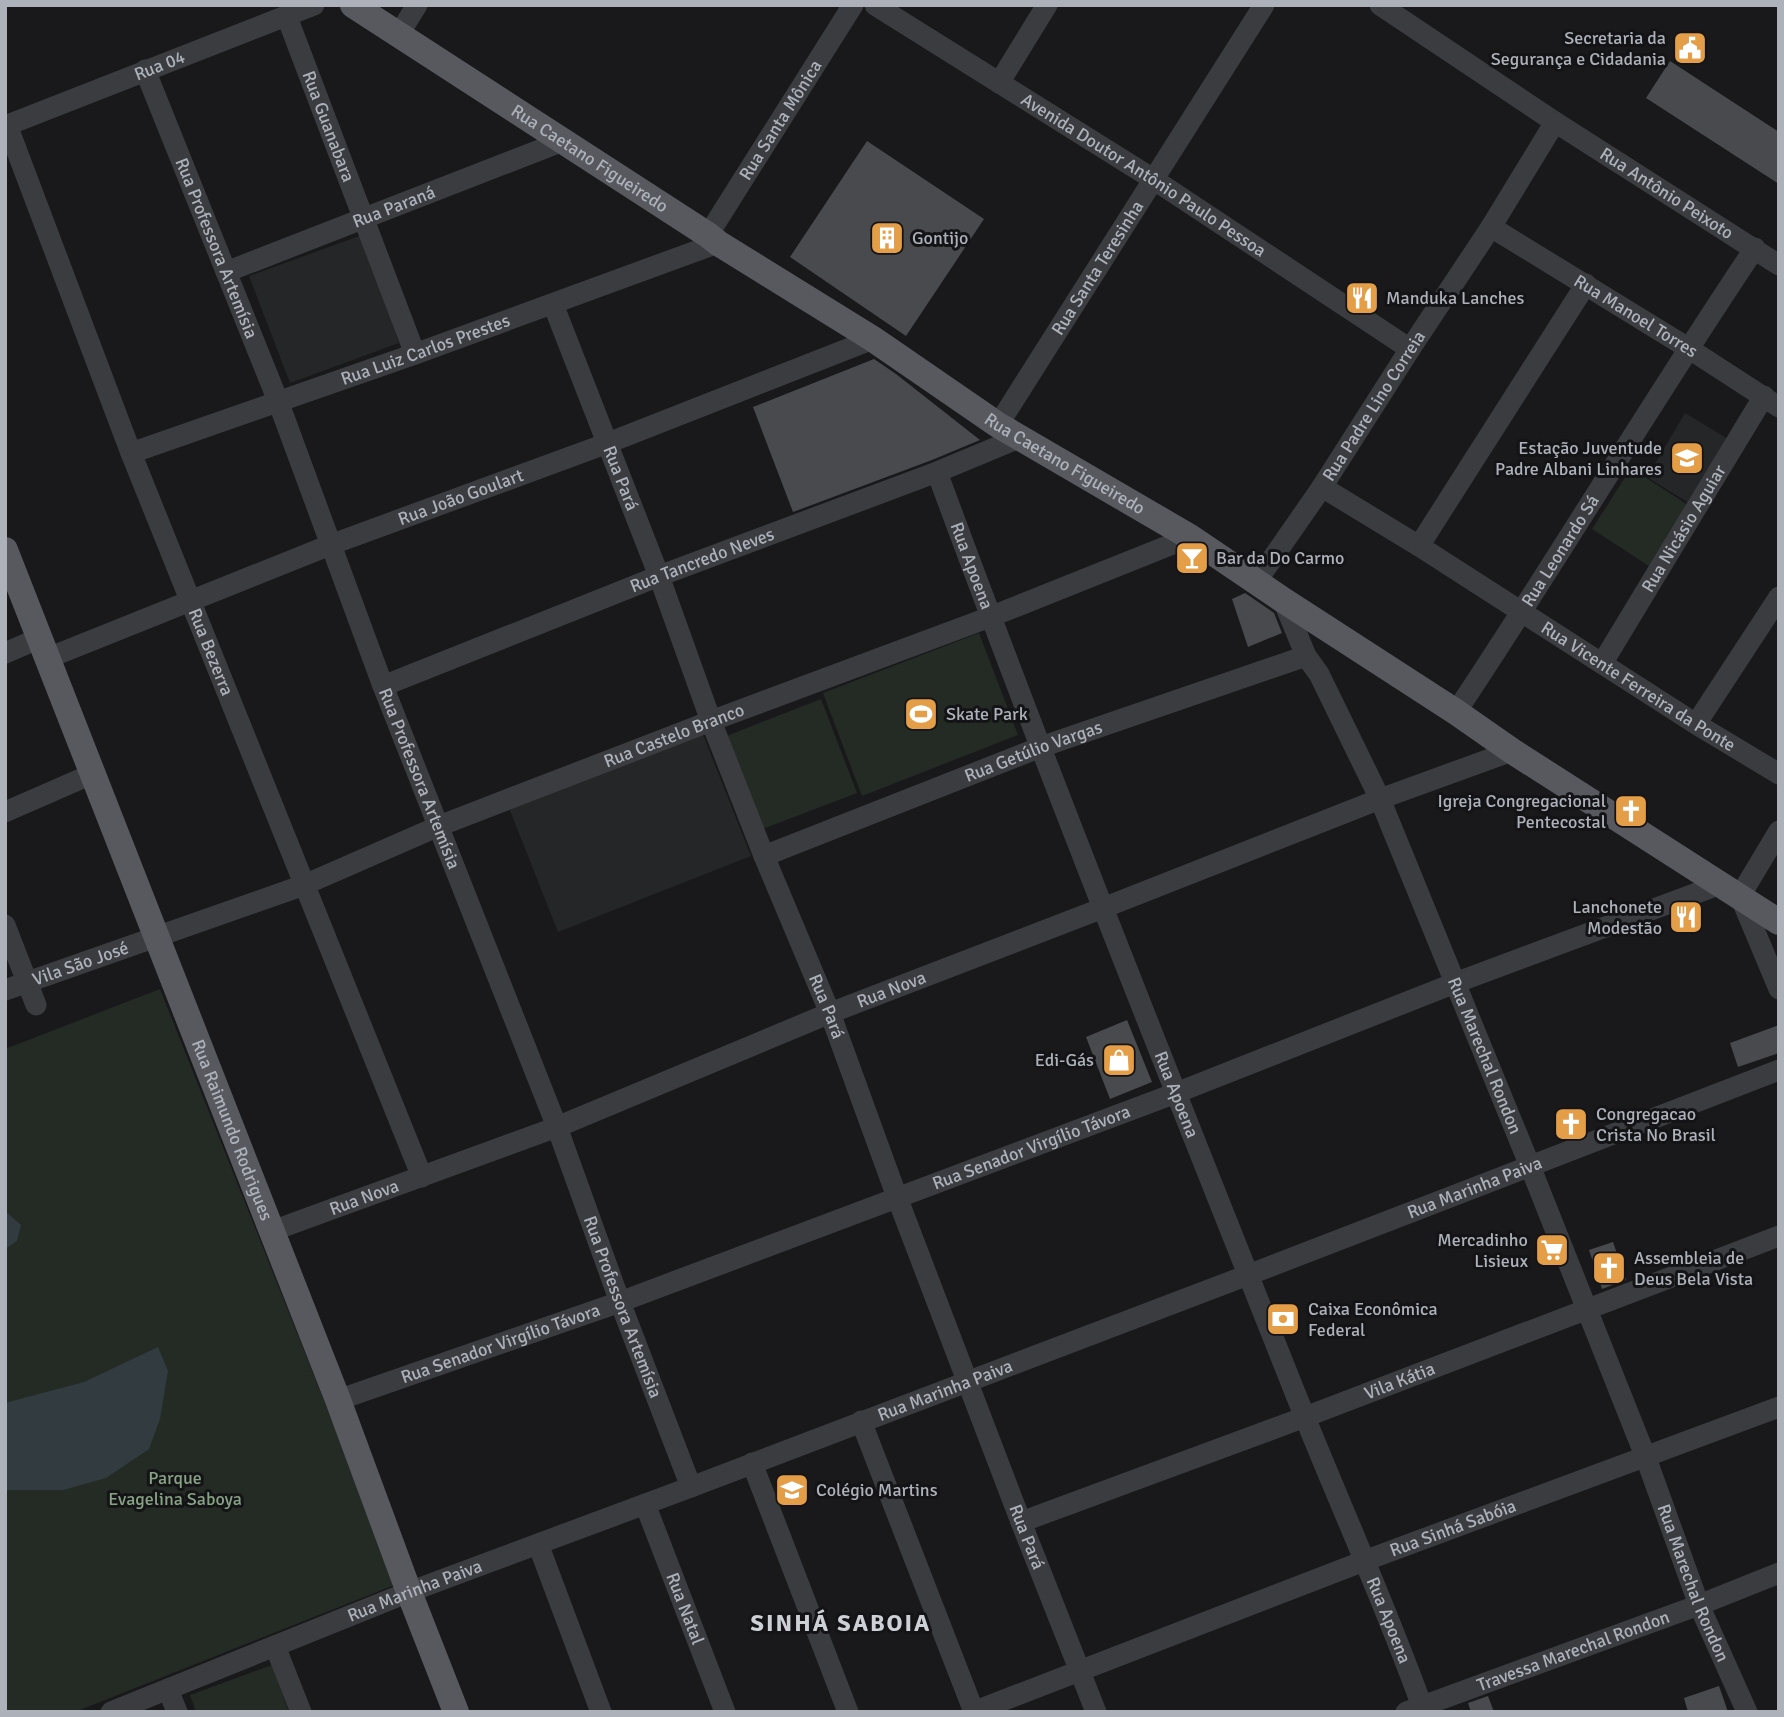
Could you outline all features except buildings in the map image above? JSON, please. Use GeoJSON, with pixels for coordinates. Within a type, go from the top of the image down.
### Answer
{"type":"FeatureCollection","features":[{"type":"Feature","properties":{"kind":"main road","name":"Rua Caetano Figueiredo"},"geometry":{"type":"LineString","coordinates":[[353,5],[713,239],[873,339],[1009,431],[1190,537],[1512,751],[1779,922]]}},
{"type":"Feature","properties":{"kind":"main road","name":"Rua Raimundo Rodrigues"},"geometry":{"type":"LineString","coordinates":[[5,550],[158,936],[456,1712]]}},
{"type":"Feature","properties":{"kind":"street","name":"Rua 04"},"geometry":{"type":"LineString","coordinates":[[6,125],[314,5]]}},
{"type":"Feature","properties":{"kind":"street"},"geometry":{"type":"LineString","coordinates":[[399,34],[417,5]]}},
{"type":"Feature","properties":{"kind":"street","name":"Rua Santa Mônica"},"geometry":{"type":"LineString","coordinates":[[713,239],[853,5]]}},
{"type":"Feature","properties":{"kind":"street","name":"Avenida Doutor Antônio Paulo Pessoa"},"geometry":{"type":"LineString","coordinates":[[875,5],[1153,180],[1410,349]]}},
{"type":"Feature","properties":{"kind":"street"},"geometry":{"type":"LineString","coordinates":[[999,83],[1048,5]]}},
{"type":"Feature","properties":{"kind":"street","name":"Rua Santa Teresinha"},"geometry":{"type":"LineString","coordinates":[[1009,431],[1153,180],[1264,5]]}},
{"type":"Feature","properties":{"kind":"street","name":"Rua Antônio Peixoto"},"geometry":{"type":"LineString","coordinates":[[1380,5],[1555,122],[1779,265]]}},
{"type":"Feature","properties":{"kind":"street","name":"Rua Guanabara"},"geometry":{"type":"LineString","coordinates":[[287,17],[415,354]]}},
{"type":"Feature","properties":{"kind":"street","name":"Rua Professora Artemísia"},"geometry":{"type":"LineString","coordinates":[[145,70],[278,401],[383,686],[557,1127],[691,1487]]}},
{"type":"Feature","properties":{"kind":"street","name":"Rua Padre Lino Correia"},"geometry":{"type":"LineString","coordinates":[[1256,582],[1322,487],[1492,227],[1555,122]]}},
{"type":"Feature","properties":{"kind":"street","name":"Rua Bezerra"},"geometry":{"type":"LineString","coordinates":[[6,125],[131,453],[422,1177]]}},
{"type":"Feature","properties":{"kind":"street","name":"Rua Paraná"},"geometry":{"type":"LineString","coordinates":[[226,272],[563,141]]}},
{"type":"Feature","properties":{"kind":"street","name":"Rua Manoel Torres"},"geometry":{"type":"LineString","coordinates":[[1492,227],[1771,401]]}},
{"type":"Feature","properties":{"kind":"street","name":"Rua Luiz Carlos Prestes"},"geometry":{"type":"LineString","coordinates":[[131,453],[553,304],[713,239]]}},
{"type":"Feature","properties":{"kind":"street","name":"Rua Leonardo Sá"},"geometry":{"type":"LineString","coordinates":[[1456,712],[1522,613],[1688,348],[1755,248]]}},
{"type":"Feature","properties":{"kind":"street"},"geometry":{"type":"LineString","coordinates":[[1419,546],[1586,284]]}},
{"type":"Feature","properties":{"kind":"street","name":"Rua Pará"},"geometry":{"type":"LineString","coordinates":[[553,304],[659,576],[711,721],[830,1013],[897,1197],[1096,1712]]}},
{"type":"Feature","properties":{"kind":"street","name":"Rua João Goulart"},"geometry":{"type":"LineString","coordinates":[[5,653],[44,648],[191,600],[330,545],[608,443],[873,339]]}},
{"type":"Feature","properties":{"kind":"street","name":"Rua Nicásio Aguiar"},"geometry":{"type":"LineString","coordinates":[[1603,662],[1771,401]]}},
{"type":"Feature","properties":{"kind":"street","name":"Rua Tancredo Neves"},"geometry":{"type":"LineString","coordinates":[[383,686],[659,576],[937,472],[1009,431]]}},
{"type":"Feature","properties":{"kind":"street","name":"Rua Apoena"},"geometry":{"type":"LineString","coordinates":[[937,472],[1103,908],[1364,1561],[1417,1710]]}},
{"type":"Feature","properties":{"kind":"street","name":"Rua Vicente Ferreira da Ponte"},"geometry":{"type":"LineString","coordinates":[[1322,487],[1779,774]]}},
{"type":"Feature","properties":{"kind":"street","name":"Rua Castelo Branco"},"geometry":{"type":"LineString","coordinates":[[158,936],[304,885],[439,826],[990,617],[1190,537]]}},
{"type":"Feature","properties":{"kind":"street"},"geometry":{"type":"LineString","coordinates":[[1696,724],[1779,597]]}},
{"type":"Feature","properties":{"kind":"street","name":"Rua Marechal Rondon"},"geometry":{"type":"LineString","coordinates":[[1283,600],[1306,656],[1319,674],[1380,799],[1646,1458],[1699,1605],[1747,1712]]}},
{"type":"Feature","properties":{"kind":"street","name":"Rua Getúlio Vargas"},"geometry":{"type":"LineString","coordinates":[[764,856],[1041,747],[1306,656]]}},
{"type":"Feature","properties":{"kind":"street","name":"Rua Nova"},"geometry":{"type":"LineString","coordinates":[[272,1231],[557,1127],[830,1013],[1380,799],[1512,751]]}},
{"type":"Feature","properties":{"kind":"street"},"geometry":{"type":"LineString","coordinates":[[5,812],[92,774]]}},
{"type":"Feature","properties":{"kind":"street"},"geometry":{"type":"LineString","coordinates":[[1779,831],[1730,890],[1779,989]]}},
{"type":"Feature","properties":{"kind":"street","name":"Rua Senador Virgílio Távora"},"geometry":{"type":"LineString","coordinates":[[338,1400],[620,1302],[1176,1093],[1455,983],[1730,890]]}},
{"type":"Feature","properties":{"kind":"street"},"geometry":{"type":"LineString","coordinates":[[5,925],[36,1005]]}},
{"type":"Feature","properties":{"kind":"street","name":"Vila São José"},"geometry":{"type":"LineString","coordinates":[[5,990],[158,936]]}},
{"type":"Feature","properties":{"kind":"street","name":"Rua Marinha Paiva"},"geometry":{"type":"LineString","coordinates":[[111,1712],[409,1592],[1248,1275],[1779,1070]]}},
{"type":"Feature","properties":{"kind":"street","name":"Vila Kátia"},"geometry":{"type":"LineString","coordinates":[[1021,1522],[1305,1418],[1779,1236]]}},
{"type":"Feature","properties":{"kind":"street","name":"Rua Sinhá Sabóia"},"geometry":{"type":"LineString","coordinates":[[974,1712],[1364,1561],[1779,1408]]}},
{"type":"Feature","properties":{"kind":"street"},"geometry":{"type":"LineString","coordinates":[[861,1421],[974,1712]]}},
{"type":"Feature","properties":{"kind":"street"},"geometry":{"type":"LineString","coordinates":[[752,1463],[848,1712]]}},
{"type":"Feature","properties":{"kind":"street","name":"Rua Natal"},"geometry":{"type":"LineString","coordinates":[[645,1504],[725,1712]]}},
{"type":"Feature","properties":{"kind":"street"},"geometry":{"type":"LineString","coordinates":[[538,1544],[601,1712]]}},
{"type":"Feature","properties":{"kind":"street","name":"Travessa Marechal Rondon"},"geometry":{"type":"LineString","coordinates":[[1417,1710],[1779,1573]]}},
{"type":"Feature","properties":{"kind":"street"},"geometry":{"type":"LineString","coordinates":[[275,1646],[301,1712]]}},
{"type":"Feature","properties":{"kind":"street"},"geometry":{"type":"LineString","coordinates":[[168,1689],[177,1712]]}},
{"type":"Feature","properties":{"kind":"shaded area"},"geometry":{"type":"Polygon","coordinates":[[[362,235],[399,343],[290,383],[249,276],[362,235]]]}},
{"type":"Feature","properties":{"kind":"shaded area","name":"Estação Juventude Padre Albani Linhares"},"geometry":{"type":"Polygon","coordinates":[[[1685,413],[1728,439],[1689,503],[1647,477],[1685,413]]]}},
{"type":"Feature","properties":{"kind":"shaded area"},"geometry":{"type":"Polygon","coordinates":[[[702,732],[751,856],[558,932],[509,808],[702,732]]]}},
{"type":"Feature","properties":{"kind":"shaded area"},"geometry":{"type":"Polygon","coordinates":[[[5,1211],[21,1225],[17,1241],[5,1249],[5,1211]]]}},
{"type":"Feature","properties":{"kind":"shaded area"},"geometry":{"type":"Polygon","coordinates":[[[158,1347],[168,1371],[160,1419],[149,1449],[106,1478],[63,1490],[5,1490],[5,1403],[84,1382],[158,1347]]]}},
{"type":"Feature","properties":{"kind":"green space"},"geometry":{"type":"Polygon","coordinates":[[[1631,468],[1691,507],[1652,568],[1592,529],[1631,468]]]}},
{"type":"Feature","properties":{"kind":"green space","name":"Skate Park"},"geometry":{"type":"Polygon","coordinates":[[[979,633],[1018,735],[862,796],[823,693],[979,633]]]}},
{"type":"Feature","properties":{"kind":"green space"},"geometry":{"type":"Polygon","coordinates":[[[821,699],[857,793],[760,830],[724,737],[821,699]]]}},
{"type":"Feature","properties":{"kind":"green space","name":"Parque Evagelina Saboya"},"geometry":{"type":"Polygon","coordinates":[[[160,989],[397,1584],[75,1712],[5,1712],[5,1049],[160,989]]]}},
{"type":"Feature","properties":{"kind":"green space"},"geometry":{"type":"Polygon","coordinates":[[[272,1665],[289,1712],[196,1712],[190,1695],[272,1665]]]}},
{"type":"Feature","properties":{"kind":"place","name":"Secretaria da Segurança e Cidadania"},"geometry":{"type":"Point","coordinates":[1690,48]}},
{"type":"Feature","properties":{"kind":"place","name":"Gontijo"},"geometry":{"type":"Point","coordinates":[887,238]}},
{"type":"Feature","properties":{"kind":"place","name":"Manduka Lanches"},"geometry":{"type":"Point","coordinates":[1362,298]}},
{"type":"Feature","properties":{"kind":"place","name":"Estação Juventude Padre Albani Linhares"},"geometry":{"type":"Point","coordinates":[1687,458]}},
{"type":"Feature","properties":{"kind":"place","name":"Bar da Do Carmo"},"geometry":{"type":"Point","coordinates":[1192,558]}},
{"type":"Feature","properties":{"kind":"place","name":"Skate Park"},"geometry":{"type":"Point","coordinates":[921,714]}},
{"type":"Feature","properties":{"kind":"place","name":"Igreja Congregacional Pentecostal"},"geometry":{"type":"Point","coordinates":[1631,811]}},
{"type":"Feature","properties":{"kind":"place","name":"Lanchonete Modestão"},"geometry":{"type":"Point","coordinates":[1686,917]}},
{"type":"Feature","properties":{"kind":"place","name":"Edi-Gás"},"geometry":{"type":"Point","coordinates":[1119,1060]}},
{"type":"Feature","properties":{"kind":"place","name":"Congregacao Crista No Brasil"},"geometry":{"type":"Point","coordinates":[1571,1124]}},
{"type":"Feature","properties":{"kind":"place","name":"Mercadinho Lisieux"},"geometry":{"type":"Point","coordinates":[1552,1250]}},
{"type":"Feature","properties":{"kind":"place","name":"Assembleia de Deus Bela Vista"},"geometry":{"type":"Point","coordinates":[1609,1268]}},
{"type":"Feature","properties":{"kind":"place","name":"Caixa Econômica Federal"},"geometry":{"type":"Point","coordinates":[1283,1319]}},
{"type":"Feature","properties":{"kind":"place","name":"Colégio Martins"},"geometry":{"type":"Point","coordinates":[792,1490]}},
{"type":"Feature","properties":{"kind":"district","name":"SINHÁ SABOIA"},"geometry":{"type":"Point","coordinates":[841,1623]}}]}
